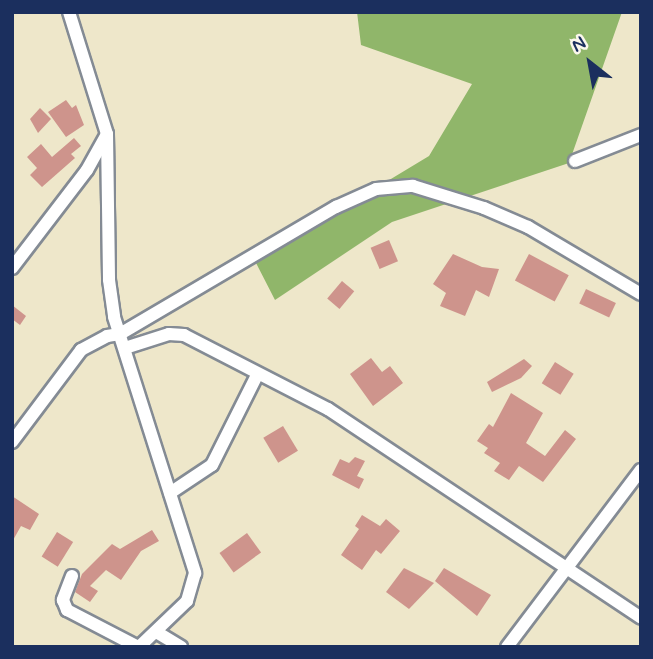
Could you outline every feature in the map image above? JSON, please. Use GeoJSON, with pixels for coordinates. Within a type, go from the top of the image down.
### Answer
{"type":"FeatureCollection","features":[{"type":"Feature","properties":{"kind":"street"},"geometry":{"type":"LineString","coordinates":[[69,12],[107,134],[109,280],[120,334],[195,573],[194,588],[158,633],[138,647],[67,610],[63,600],[72,576]]}},
{"type":"Feature","properties":{"kind":"street"},"geometry":{"type":"LineString","coordinates":[[12,268],[87,170],[107,134]]}},
{"type":"Feature","properties":{"kind":"street"},"geometry":{"type":"LineString","coordinates":[[575,161],[641,135]]}},
{"type":"Feature","properties":{"kind":"street"},"geometry":{"type":"LineString","coordinates":[[12,442],[80,350],[107,336],[120,334],[357,195],[399,186],[430,189],[528,227],[641,294]]}},
{"type":"Feature","properties":{"kind":"street"},"geometry":{"type":"LineString","coordinates":[[125,348],[177,333],[366,430],[641,618]]}},
{"type":"Feature","properties":{"kind":"street"},"geometry":{"type":"LineString","coordinates":[[170,493],[212,465],[257,376]]}},
{"type":"Feature","properties":{"kind":"street"},"geometry":{"type":"LineString","coordinates":[[507,647],[564,567],[641,470]]}},
{"type":"Feature","properties":{"kind":"street"},"geometry":{"type":"LineString","coordinates":[[158,633],[181,647]]}},
{"type":"Feature","properties":{"kind":"green space"},"geometry":{"type":"Polygon","coordinates":[[[357,12],[622,12],[569,163],[392,222],[275,300],[255,261],[429,156],[472,84],[361,45],[357,12]]]}},
{"type":"Feature","properties":{"kind":"building"},"geometry":{"type":"Polygon","coordinates":[[[66,100],[72,108],[76,105],[84,125],[66,137],[48,112],[66,100]]]}},
{"type":"Feature","properties":{"kind":"building"},"geometry":{"type":"Polygon","coordinates":[[[40,108],[51,119],[38,133],[30,119],[40,108]]]}},
{"type":"Feature","properties":{"kind":"building"},"geometry":{"type":"Polygon","coordinates":[[[74,138],[81,146],[71,154],[75,158],[42,187],[30,175],[37,168],[27,157],[41,144],[52,157],[74,138]]]}},
{"type":"Feature","properties":{"kind":"building"},"geometry":{"type":"Polygon","coordinates":[[[389,240],[398,261],[380,269],[371,248],[389,240]]]}},
{"type":"Feature","properties":{"kind":"building"},"geometry":{"type":"Polygon","coordinates":[[[453,254],[482,267],[499,269],[489,297],[476,290],[465,316],[440,306],[446,293],[433,284],[453,254]]]}},
{"type":"Feature","properties":{"kind":"building"},"geometry":{"type":"Polygon","coordinates":[[[529,254],[569,275],[555,302],[515,280],[529,254]]]}},
{"type":"Feature","properties":{"kind":"building"},"geometry":{"type":"Polygon","coordinates":[[[342,281],[354,291],[339,309],[327,299],[342,281]]]}},
{"type":"Feature","properties":{"kind":"building"},"geometry":{"type":"Polygon","coordinates":[[[586,289],[616,303],[609,317],[579,304],[586,289]]]}},
{"type":"Feature","properties":{"kind":"building"},"geometry":{"type":"Polygon","coordinates":[[[12,305],[26,316],[20,325],[12,319],[12,305]]]}},
{"type":"Feature","properties":{"kind":"building"},"geometry":{"type":"Polygon","coordinates":[[[371,358],[382,372],[390,366],[403,383],[373,406],[350,374],[371,358]]]}},
{"type":"Feature","properties":{"kind":"building"},"geometry":{"type":"Polygon","coordinates":[[[524,359],[532,366],[521,378],[492,392],[487,382],[524,359]]]}},
{"type":"Feature","properties":{"kind":"building"},"geometry":{"type":"Polygon","coordinates":[[[555,362],[574,374],[560,395],[542,383],[555,362]]]}},
{"type":"Feature","properties":{"kind":"building"},"geometry":{"type":"Polygon","coordinates":[[[511,393],[543,413],[526,443],[545,456],[565,430],[576,439],[543,482],[519,466],[509,480],[494,471],[500,463],[484,453],[488,448],[477,441],[489,424],[493,427],[511,393]]]}},
{"type":"Feature","properties":{"kind":"building"},"geometry":{"type":"Polygon","coordinates":[[[283,426],[298,451],[278,463],[263,438],[283,426]]]}},
{"type":"Feature","properties":{"kind":"building"},"geometry":{"type":"Polygon","coordinates":[[[355,457],[365,461],[357,476],[364,479],[359,489],[332,475],[340,459],[349,463],[355,457]]]}},
{"type":"Feature","properties":{"kind":"building"},"geometry":{"type":"Polygon","coordinates":[[[12,496],[39,514],[30,530],[21,526],[12,542],[12,496]]]}},
{"type":"Feature","properties":{"kind":"building"},"geometry":{"type":"Polygon","coordinates":[[[362,515],[380,526],[386,519],[400,531],[381,554],[376,550],[362,570],[341,555],[359,529],[355,526],[362,515]]]}},
{"type":"Feature","properties":{"kind":"building"},"geometry":{"type":"Polygon","coordinates":[[[152,530],[159,541],[141,551],[121,580],[106,570],[90,586],[98,591],[90,602],[75,592],[82,574],[112,544],[120,549],[152,530]]]}},
{"type":"Feature","properties":{"kind":"building"},"geometry":{"type":"Polygon","coordinates":[[[57,532],[73,542],[58,567],[42,557],[57,532]]]}},
{"type":"Feature","properties":{"kind":"building"},"geometry":{"type":"Polygon","coordinates":[[[247,533],[261,552],[234,572],[219,553],[247,533]]]}},
{"type":"Feature","properties":{"kind":"building"},"geometry":{"type":"Polygon","coordinates":[[[404,568],[434,583],[409,609],[386,592],[404,568]]]}},
{"type":"Feature","properties":{"kind":"building"},"geometry":{"type":"Polygon","coordinates":[[[444,568],[491,595],[477,616],[435,581],[444,568]]]}}]}
